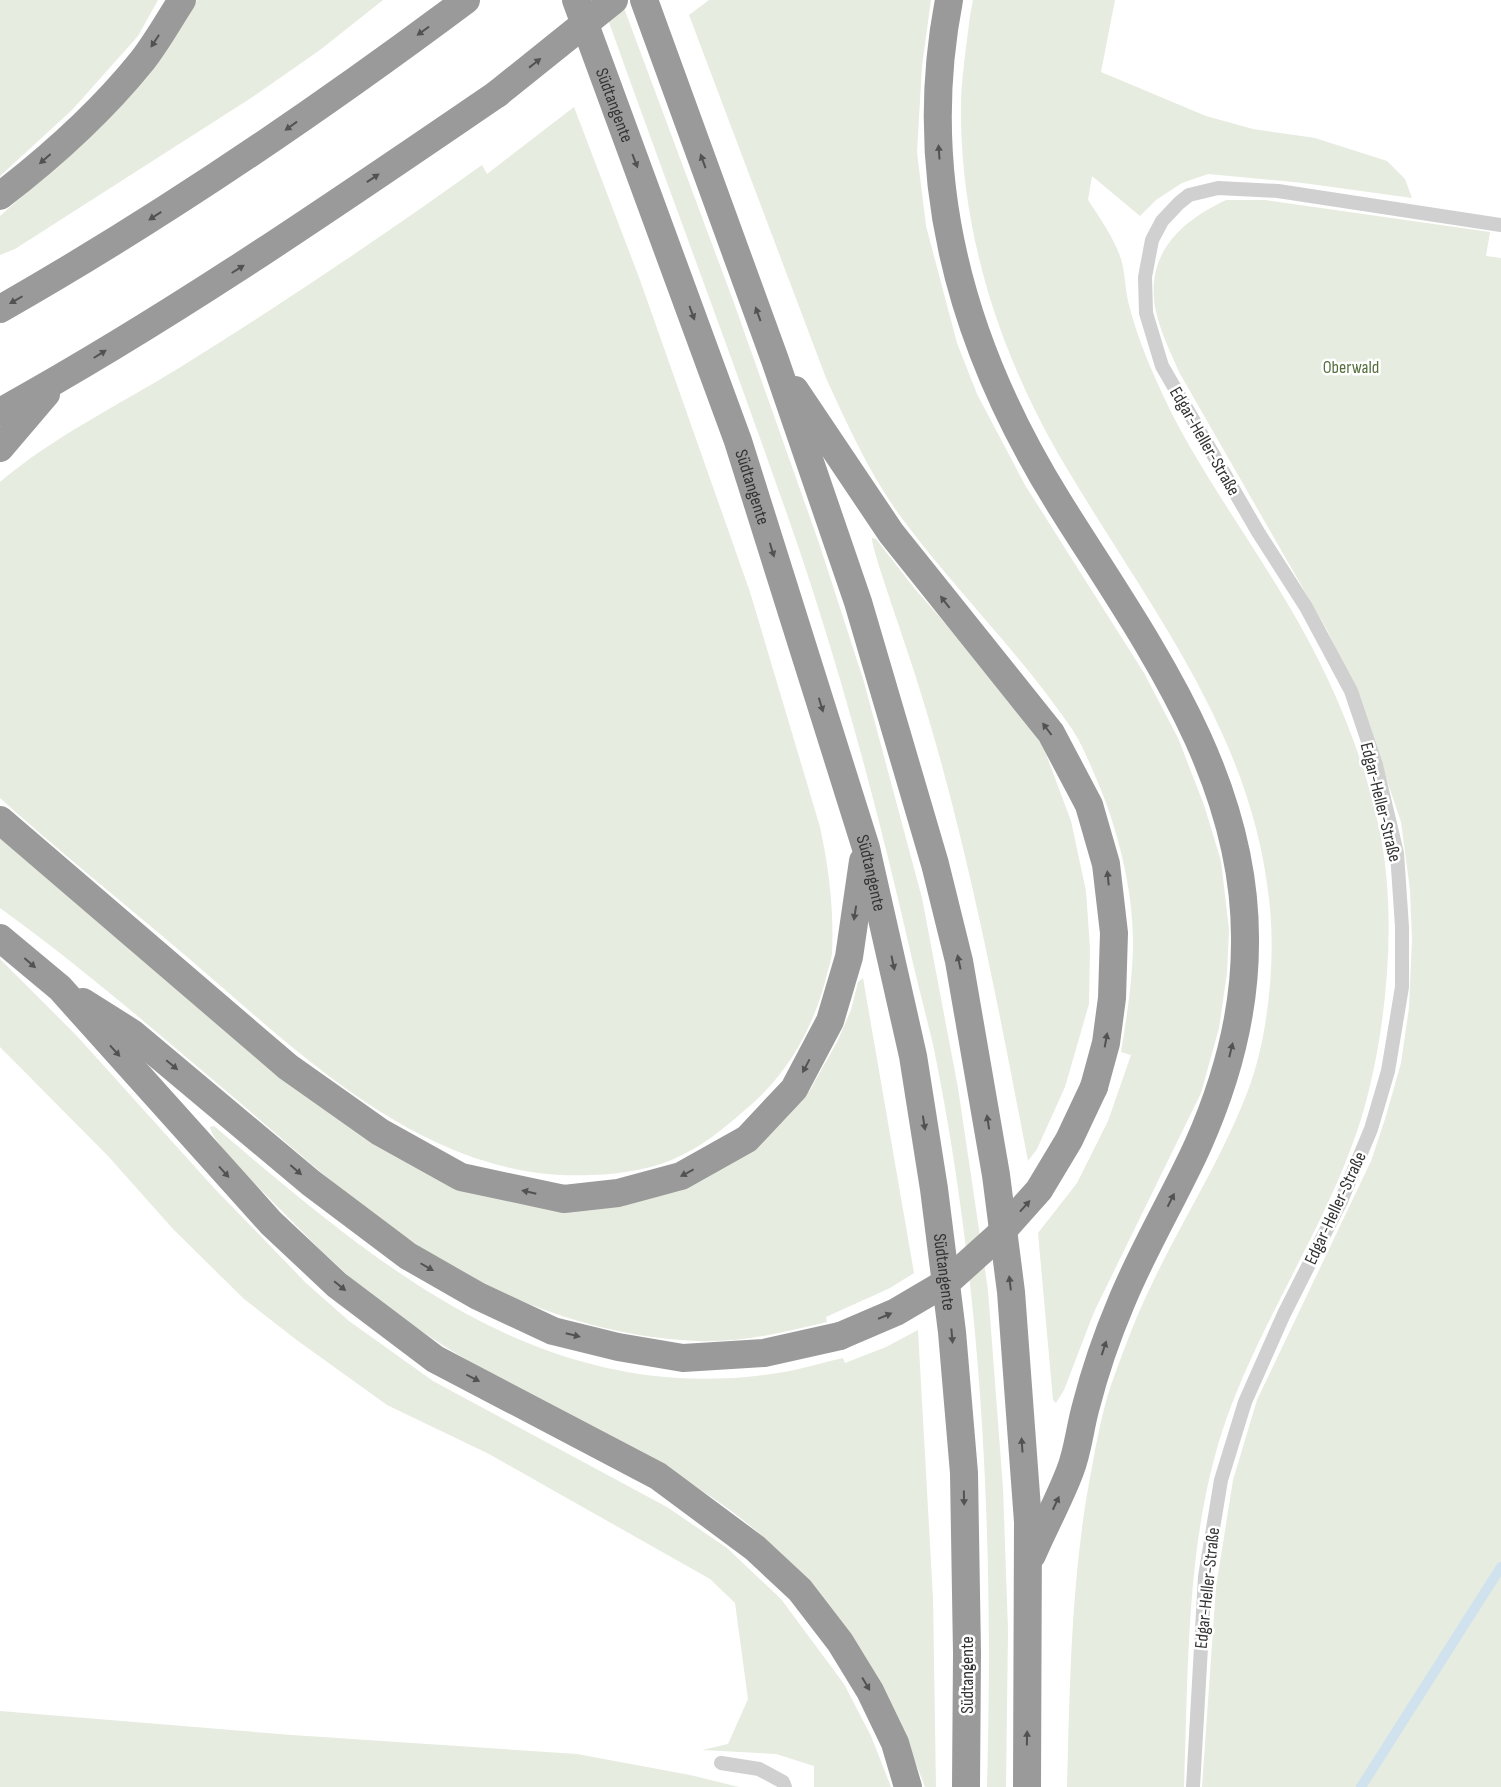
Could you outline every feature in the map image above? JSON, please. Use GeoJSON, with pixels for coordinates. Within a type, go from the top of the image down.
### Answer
{"type":"FeatureCollection","features":[{"type":"Feature","properties":{"kind":"highway"},"geometry":{"type":"LineString","coordinates":[[0,196],[29,174],[91,119],[143,60],[182,0]]}},
{"type":"Feature","properties":{"kind":"highway","name":"Südtangente"},"geometry":{"type":"LineString","coordinates":[[576,0],[738,441],[866,848],[913,1056],[934,1189],[952,1332],[964,1473],[967,1653],[966,1787]]}},
{"type":"Feature","properties":{"kind":"highway"},"geometry":{"type":"LineString","coordinates":[[0,412],[58,380],[270,248],[497,94],[614,0]]}},
{"type":"Feature","properties":{"kind":"highway"},"geometry":{"type":"LineString","coordinates":[[644,0],[775,360],[858,602],[935,864],[959,961],[996,1175],[1011,1292],[1028,1522],[1027,1787]]}},
{"type":"Feature","properties":{"kind":"highway"},"geometry":{"type":"LineString","coordinates":[[949,0],[943,42],[939,94],[938,135],[941,180],[954,260],[975,335],[1005,406],[1031,455],[1176,690],[1220,790],[1232,831],[1244,908],[1244,980],[1226,1068],[1199,1143],[1119,1306],[1087,1401],[1072,1468],[1028,1563]]}},
{"type":"Feature","properties":{"kind":"highway"},"geometry":{"type":"LineString","coordinates":[[0,309],[135,230],[261,147],[464,1]]}},
{"type":"Feature","properties":{"kind":"highway"},"geometry":{"type":"LineString","coordinates":[[0,938],[60,988],[132,1033],[311,1183],[408,1256],[478,1296],[553,1330],[618,1347],[683,1358],[764,1353],[840,1336],[896,1312],[947,1282],[996,1238],[1039,1190],[1069,1140],[1094,1086],[1106,1043],[1112,998],[1114,933],[1106,864],[1089,805],[1051,733],[891,533],[775,360]]}},
{"type":"Feature","properties":{"kind":"highway"},"geometry":{"type":"LineString","coordinates":[[0,448],[58,380]]}},
{"type":"Feature","properties":{"kind":"highway"},"geometry":{"type":"LineString","coordinates":[[0,820],[288,1067],[380,1132],[461,1177],[564,1200],[618,1193],[681,1176],[747,1138],[794,1089],[830,1021],[848,957],[866,848]]}},
{"type":"Feature","properties":{"kind":"highway"},"geometry":{"type":"LineString","coordinates":[[60,988],[271,1223],[337,1284],[435,1359],[658,1476],[755,1548],[800,1590],[840,1642],[870,1691],[895,1743],[908,1787]]}},
{"type":"Feature","properties":{"kind":"lane","name":"Edgar-Heller-Straße"},"geometry":{"type":"LineString","coordinates":[[1193,1787],[1205,1577],[1221,1480],[1245,1402],[1284,1314],[1341,1201],[1371,1129],[1388,1071],[1402,987],[1402,927],[1396,853],[1376,765],[1350,691],[1306,607],[1239,500],[1162,366],[1146,314],[1145,278],[1152,240],[1162,221],[1179,203],[1189,196],[1218,188],[1278,191],[1501,225]]}},
{"type":"Feature","properties":{"kind":"lane"},"geometry":{"type":"LineString","coordinates":[[721,1763],[759,1769],[783,1782],[785,1787]]}},
{"type":"Feature","properties":{"kind":"green space"},"geometry":{"type":"Polygon","coordinates":[[[0,0],[158,0],[138,36],[72,110],[0,176],[0,0]]]}},
{"type":"Feature","properties":{"kind":"green space"},"geometry":{"type":"Polygon","coordinates":[[[197,0],[383,0],[320,50],[251,98],[15,249],[0,255],[0,216],[68,153],[146,73],[178,33],[197,0]]]}},
{"type":"Feature","properties":{"kind":"green space"},"geometry":{"type":"Polygon","coordinates":[[[601,0],[621,0],[734,303],[819,543],[864,682],[922,898],[958,1088],[988,1290],[1003,1488],[1008,1630],[1006,1787],[987,1787],[989,1602],[981,1416],[964,1232],[951,1140],[934,1049],[874,801],[845,696],[813,592],[748,405],[601,0]]]}},
{"type":"Feature","properties":{"kind":"green space"},"geometry":{"type":"Polygon","coordinates":[[[709,0],[931,0],[922,66],[917,152],[926,226],[957,343],[977,394],[1025,485],[1144,673],[1178,738],[1204,805],[1221,861],[1229,930],[1227,973],[1219,1028],[1201,1093],[1094,1312],[1064,1390],[1056,1403],[1053,1400],[1038,1233],[1077,1183],[1108,1121],[1131,1055],[1121,1052],[1131,983],[1133,942],[1127,879],[1117,837],[1104,797],[1085,753],[1072,729],[1031,674],[901,517],[869,467],[851,432],[826,378],[689,15],[709,0]]]}},
{"type":"Feature","properties":{"kind":"green space"},"geometry":{"type":"Polygon","coordinates":[[[973,0],[1115,0],[1101,72],[1206,116],[1253,129],[1315,138],[1387,161],[1405,179],[1412,198],[1303,183],[1208,174],[1182,183],[1156,200],[1140,216],[1092,176],[1088,200],[1115,243],[1121,259],[1128,301],[1136,329],[1152,372],[1171,412],[1212,484],[1272,577],[1316,655],[1342,711],[1372,798],[1385,860],[1388,894],[1388,963],[1385,998],[1374,1066],[1355,1138],[1323,1214],[1267,1325],[1233,1401],[1217,1447],[1206,1495],[1192,1591],[1184,1787],[1067,1787],[1076,1587],[1085,1507],[1100,1426],[1111,1385],[1145,1300],[1162,1263],[1228,1137],[1240,1111],[1257,1064],[1266,1018],[1271,968],[1272,944],[1269,899],[1259,838],[1241,781],[1219,726],[1192,673],[1162,621],[1043,427],[1023,385],[991,300],[978,256],[969,211],[961,119],[961,93],[973,0]]]}},
{"type":"Feature","properties":{"kind":"green space"},"geometry":{"type":"Polygon","coordinates":[[[574,107],[640,280],[750,592],[820,827],[826,858],[832,921],[831,957],[820,999],[798,1048],[777,1078],[765,1091],[736,1118],[711,1137],[673,1159],[639,1170],[591,1175],[533,1172],[477,1159],[425,1137],[374,1108],[326,1074],[280,1037],[0,798],[0,482],[65,435],[218,344],[370,244],[482,165],[487,174],[574,107]]]}},
{"type":"Feature","properties":{"kind":"green space","name":"Oberwald"},"geometry":{"type":"Polygon","coordinates":[[[1226,200],[1265,200],[1490,232],[1486,256],[1501,258],[1501,1787],[1202,1787],[1216,1587],[1233,1480],[1257,1400],[1371,1161],[1386,1116],[1401,1063],[1409,1008],[1412,939],[1410,890],[1401,822],[1361,703],[1328,632],[1179,372],[1159,323],[1155,307],[1154,287],[1156,270],[1162,255],[1182,229],[1210,208],[1226,200]]]}},
{"type":"Feature","properties":{"kind":"green space"},"geometry":{"type":"Polygon","coordinates":[[[872,538],[876,539],[915,589],[1002,688],[1043,746],[1071,821],[1086,891],[1090,948],[1089,1004],[1065,1087],[1037,1149],[1028,1161],[990,969],[961,841],[928,715],[872,538]]]}},
{"type":"Feature","properties":{"kind":"green space"},"geometry":{"type":"Polygon","coordinates":[[[0,838],[291,1084],[380,1147],[493,1197],[518,1203],[559,1208],[650,1198],[680,1191],[711,1175],[746,1153],[779,1124],[810,1090],[837,1042],[851,1010],[858,982],[863,978],[914,1273],[890,1288],[826,1317],[827,1322],[763,1336],[713,1341],[658,1338],[619,1331],[543,1310],[507,1295],[437,1258],[382,1221],[319,1171],[121,1002],[0,908],[0,838]]]}},
{"type":"Feature","properties":{"kind":"green space"},"geometry":{"type":"Polygon","coordinates":[[[0,959],[77,1036],[214,1188],[306,1283],[349,1321],[433,1381],[667,1507],[727,1548],[781,1599],[844,1684],[871,1736],[891,1787],[814,1787],[814,1766],[776,1754],[702,1750],[728,1744],[748,1699],[735,1603],[710,1579],[489,1454],[387,1405],[298,1341],[244,1299],[173,1229],[108,1156],[0,1047],[0,959]]]}},
{"type":"Feature","properties":{"kind":"green space"},"geometry":{"type":"Polygon","coordinates":[[[214,1126],[340,1230],[405,1277],[473,1317],[544,1349],[618,1370],[698,1379],[784,1372],[843,1358],[845,1363],[886,1347],[918,1330],[933,1598],[936,1787],[925,1787],[911,1752],[878,1683],[859,1650],[837,1618],[814,1588],[760,1534],[705,1493],[676,1475],[502,1380],[436,1341],[393,1312],[342,1270],[253,1182],[218,1142],[210,1127],[214,1126]]]}},
{"type":"Feature","properties":{"kind":"green space"},"geometry":{"type":"Polygon","coordinates":[[[0,1711],[292,1735],[577,1754],[690,1775],[739,1787],[0,1787],[0,1711]]]}},
{"type":"Feature","properties":{"kind":"waterway"},"geometry":{"type":"LineString","coordinates":[[1361,1787],[1501,1567]]}}]}
